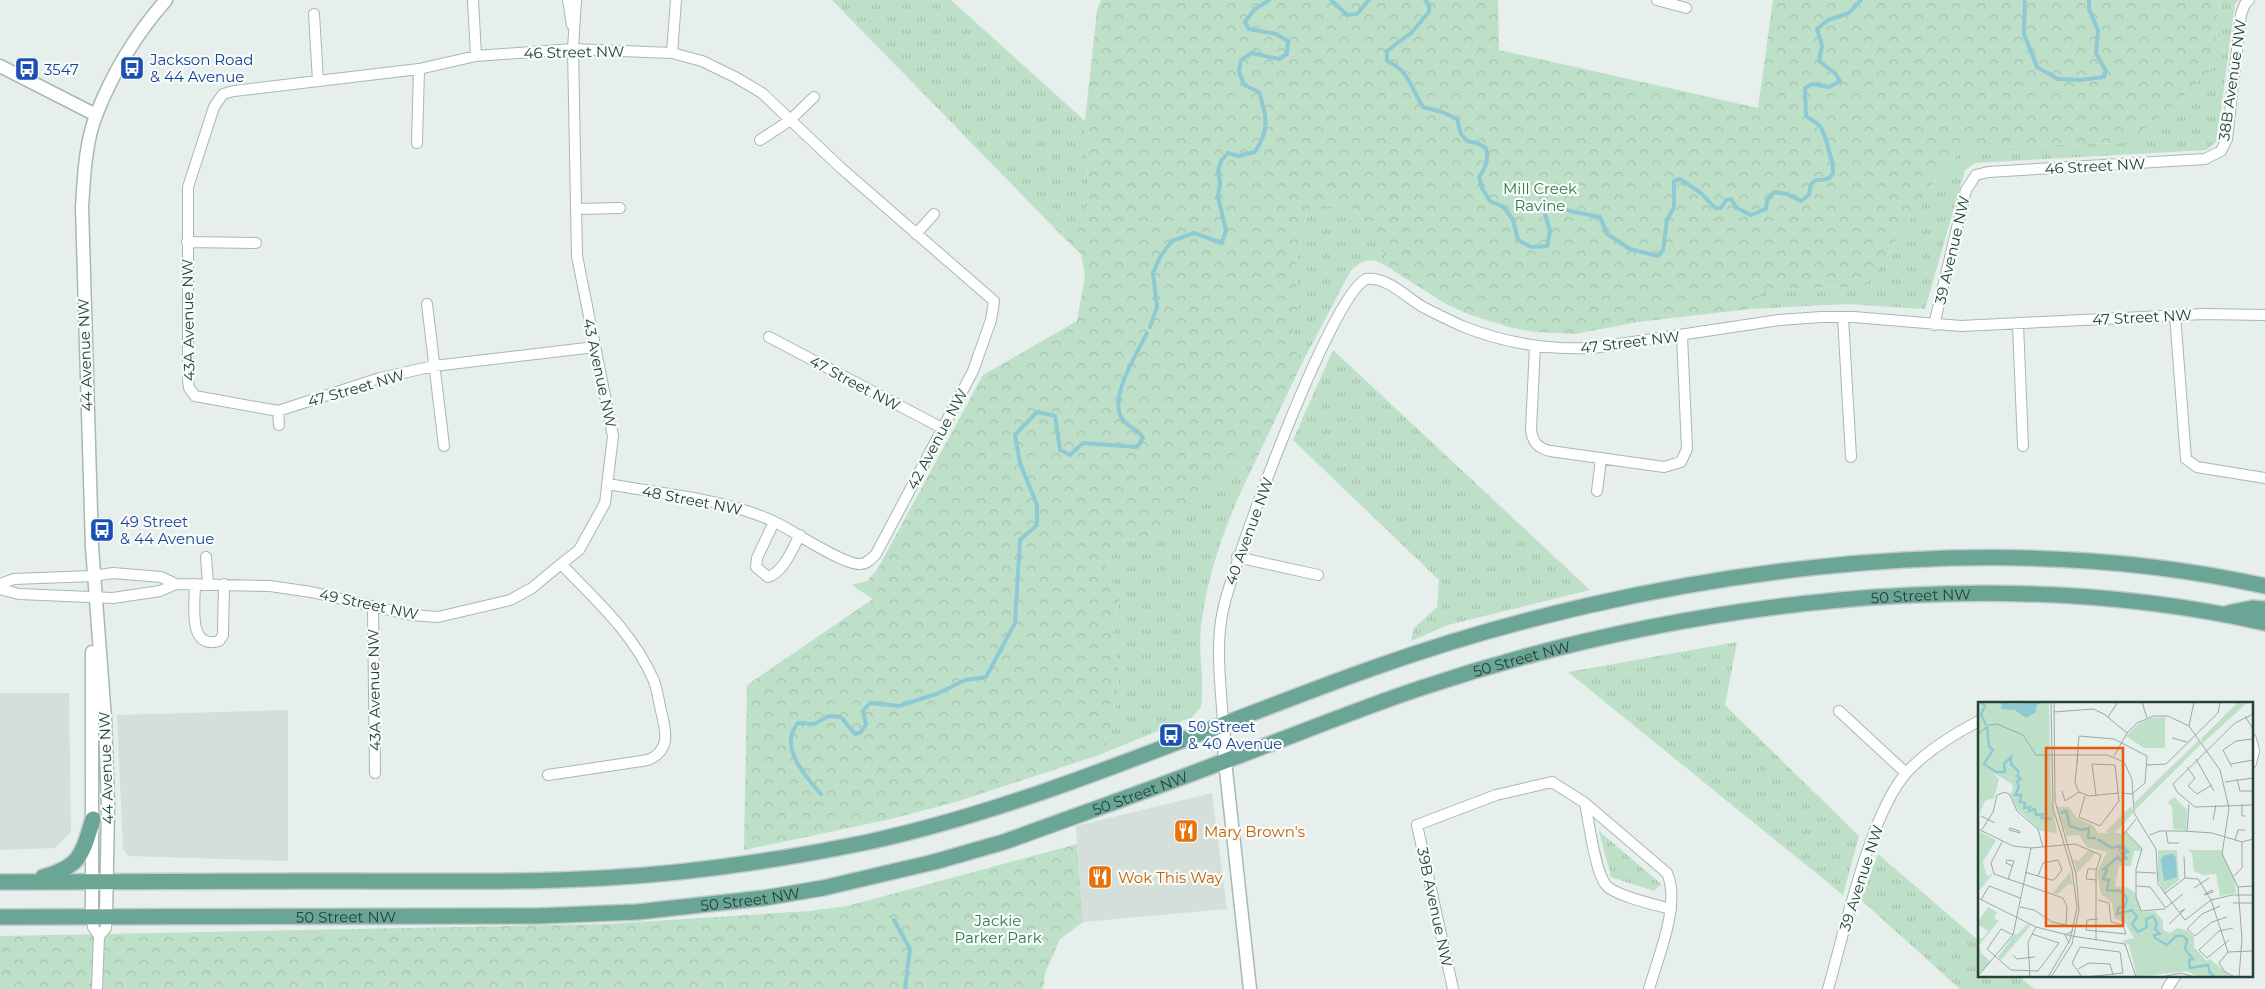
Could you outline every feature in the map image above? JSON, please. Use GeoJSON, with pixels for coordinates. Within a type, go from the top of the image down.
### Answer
{"type":"FeatureCollection","features":[{"type":"Feature","properties":{"kind":"main road"},"geometry":{"type":"LineString","coordinates":[[0,882],[533,881],[674,873],[741,864],[874,840],[942,823],[1072,781],[1378,666],[1495,629],[1594,603],[1723,580],[1859,564],[1928,560],[2054,560],[2179,571],[2265,586]]}},
{"type":"Feature","properties":{"kind":"main road","name":"50 Street NW"},"geometry":{"type":"LineString","coordinates":[[0,917],[537,916],[637,912],[764,898],[832,886],[934,862],[1004,842],[1421,688],[1545,652],[1650,628],[1766,609],[1891,598],[2026,594],[2097,598],[2224,614],[2265,623]]}},
{"type":"Feature","properties":{"kind":"main road"},"geometry":{"type":"LineString","coordinates":[[2224,614],[2252,608],[2265,609]]}},
{"type":"Feature","properties":{"kind":"main road"},"geometry":{"type":"LineString","coordinates":[[28,882],[65,870],[73,864],[83,850],[93,819]]}},
{"type":"Feature","properties":{"kind":"street","name":"44 Avenue NW"},"geometry":{"type":"LineString","coordinates":[[97,989],[99,936],[93,927],[99,917],[100,882],[108,807],[105,719],[93,576],[82,208],[84,178],[96,114],[127,53],[166,0]]}},
{"type":"Feature","properties":{"kind":"street"},"geometry":{"type":"LineString","coordinates":[[473,0],[476,56]]}},
{"type":"Feature","properties":{"kind":"street","name":"43 Avenue NW"},"geometry":{"type":"LineString","coordinates":[[568,0],[573,31]]}},
{"type":"Feature","properties":{"kind":"street","name":"43 Avenue NW"},"geometry":{"type":"LineString","coordinates":[[561,564],[579,550],[605,503],[613,436],[578,265],[573,49],[576,0]]}},
{"type":"Feature","properties":{"kind":"street"},"geometry":{"type":"LineString","coordinates":[[672,53],[676,0]]}},
{"type":"Feature","properties":{"kind":"street"},"geometry":{"type":"LineString","coordinates":[[1658,0],[1686,8]]}},
{"type":"Feature","properties":{"kind":"street","name":"38B Avenue NW"},"geometry":{"type":"LineString","coordinates":[[2218,154],[2227,139],[2241,14],[2247,2]]}},
{"type":"Feature","properties":{"kind":"street"},"geometry":{"type":"LineString","coordinates":[[314,14],[318,81]]}},
{"type":"Feature","properties":{"kind":"street","name":"46 Street NW"},"geometry":{"type":"LineString","coordinates":[[223,94],[419,69],[476,56],[573,49],[672,53],[702,61],[734,76],[762,93],[789,121],[994,301]]}},
{"type":"Feature","properties":{"kind":"street"},"geometry":{"type":"LineString","coordinates":[[0,66],[96,114]]}},
{"type":"Feature","properties":{"kind":"street"},"geometry":{"type":"LineString","coordinates":[[417,144],[419,69]]}},
{"type":"Feature","properties":{"kind":"street","name":"43A Avenue NW"},"geometry":{"type":"LineString","coordinates":[[195,396],[188,380],[188,187],[214,106],[223,94]]}},
{"type":"Feature","properties":{"kind":"street"},"geometry":{"type":"LineString","coordinates":[[760,140],[789,121],[814,97]]}},
{"type":"Feature","properties":{"kind":"street","name":"46 Street NW"},"geometry":{"type":"LineString","coordinates":[[1973,177],[1988,172],[2205,159],[2218,154]]}},
{"type":"Feature","properties":{"kind":"street","name":"39 Avenue NW"},"geometry":{"type":"LineString","coordinates":[[1934,325],[1966,190],[1973,177]]}},
{"type":"Feature","properties":{"kind":"street"},"geometry":{"type":"LineString","coordinates":[[577,209],[620,208]]}},
{"type":"Feature","properties":{"kind":"street"},"geometry":{"type":"LineString","coordinates":[[916,234],[934,214]]}},
{"type":"Feature","properties":{"kind":"street","name":"43A Avenue NW"},"geometry":{"type":"LineString","coordinates":[[187,242],[256,243]]}},
{"type":"Feature","properties":{"kind":"street","name":"47 Street NW"},"geometry":{"type":"LineString","coordinates":[[1370,278],[1385,283],[1425,308],[1457,324],[1494,337],[1536,346],[1593,348],[1779,320],[1843,316],[1934,325],[2018,324],[2223,313],[2265,315]]}},
{"type":"Feature","properties":{"kind":"street","name":"40 Avenue NW"},"geometry":{"type":"LineString","coordinates":[[1250,989],[1225,761],[1219,659],[1222,612],[1237,557],[1320,352],[1357,286],[1370,278]]}},
{"type":"Feature","properties":{"kind":"street","name":"42 Avenue NW"},"geometry":{"type":"LineString","coordinates":[[860,564],[869,562],[876,554],[973,371],[991,320],[994,301]]}},
{"type":"Feature","properties":{"kind":"street"},"geometry":{"type":"LineString","coordinates":[[427,304],[444,446]]}},
{"type":"Feature","properties":{"kind":"street"},"geometry":{"type":"LineString","coordinates":[[2175,315],[2186,459],[2197,467],[2265,478]]}},
{"type":"Feature","properties":{"kind":"street"},"geometry":{"type":"LineString","coordinates":[[1843,316],[1851,457]]}},
{"type":"Feature","properties":{"kind":"street"},"geometry":{"type":"LineString","coordinates":[[2018,324],[2023,446]]}},
{"type":"Feature","properties":{"kind":"street"},"geometry":{"type":"LineString","coordinates":[[1536,346],[1531,428],[1535,443],[1550,451],[1664,468],[1681,462],[1686,454],[1688,443],[1682,336]]}},
{"type":"Feature","properties":{"kind":"street","name":"47 Street NW"},"geometry":{"type":"LineString","coordinates":[[769,338],[942,428]]}},
{"type":"Feature","properties":{"kind":"street","name":"47 Street NW"},"geometry":{"type":"LineString","coordinates":[[195,396],[278,411],[380,378],[434,366],[595,347]]}},
{"type":"Feature","properties":{"kind":"street"},"geometry":{"type":"LineString","coordinates":[[278,411],[280,425]]}},
{"type":"Feature","properties":{"kind":"street"},"geometry":{"type":"LineString","coordinates":[[1597,491],[1601,459]]}},
{"type":"Feature","properties":{"kind":"street","name":"48 Street NW"},"geometry":{"type":"LineString","coordinates":[[608,484],[726,505],[752,512],[800,535],[844,560],[860,564]]}},
{"type":"Feature","properties":{"kind":"street"},"geometry":{"type":"LineString","coordinates":[[774,522],[757,558],[756,567],[768,577],[776,575],[800,535]]}},
{"type":"Feature","properties":{"kind":"street"},"geometry":{"type":"LineString","coordinates":[[206,557],[208,584]]}},
{"type":"Feature","properties":{"kind":"street"},"geometry":{"type":"LineString","coordinates":[[1237,557],[1318,575]]}},
{"type":"Feature","properties":{"kind":"street"},"geometry":{"type":"LineString","coordinates":[[548,775],[648,760],[659,755],[664,746],[664,722],[654,682],[639,652],[617,623],[561,564]]}},
{"type":"Feature","properties":{"kind":"street","name":"49 Street NW"},"geometry":{"type":"LineString","coordinates":[[0,589],[19,594],[113,598],[160,591],[176,584],[270,586],[311,592],[373,608],[411,615],[438,617],[510,600],[532,588],[561,564]]}},
{"type":"Feature","properties":{"kind":"street","name":"49 Street NW"},"geometry":{"type":"LineString","coordinates":[[0,584],[14,579],[93,576],[113,573],[161,577],[176,584]]}},
{"type":"Feature","properties":{"kind":"street"},"geometry":{"type":"LineString","coordinates":[[195,584],[195,629],[204,642],[211,643],[218,641],[223,635],[224,584]]}},
{"type":"Feature","properties":{"kind":"street","name":"44 Avenue NW"},"geometry":{"type":"LineString","coordinates":[[94,597],[91,685],[93,819],[100,882]]}},
{"type":"Feature","properties":{"kind":"street","name":"43A Avenue NW"},"geometry":{"type":"LineString","coordinates":[[373,608],[375,773]]}},
{"type":"Feature","properties":{"kind":"street"},"geometry":{"type":"LineString","coordinates":[[1839,711],[1906,772]]}},
{"type":"Feature","properties":{"kind":"street","name":"39 Avenue NW"},"geometry":{"type":"LineString","coordinates":[[1828,989],[1881,816],[1906,772],[1943,740],[1978,722]]}},
{"type":"Feature","properties":{"kind":"street"},"geometry":{"type":"LineString","coordinates":[[2252,739],[2254,751],[2252,759]]}},
{"type":"Feature","properties":{"kind":"street","name":"39B Avenue NW"},"geometry":{"type":"LineString","coordinates":[[1453,989],[1417,825],[1496,795],[1552,782],[1585,803]]}},
{"type":"Feature","properties":{"kind":"street"},"geometry":{"type":"LineString","coordinates":[[1585,803],[1667,874],[1672,885],[1671,909],[1649,989]]}},
{"type":"Feature","properties":{"kind":"street"},"geometry":{"type":"LineString","coordinates":[[1585,803],[1598,869],[1606,886],[1618,892],[1671,909]]}},
{"type":"Feature","properties":{"kind":"street"},"geometry":{"type":"LineString","coordinates":[[2167,989],[2175,976]]}},
{"type":"Feature","properties":{"kind":"shaded area"},"geometry":{"type":"Polygon","coordinates":[[[0,693],[69,693],[71,832],[55,848],[0,850],[0,693]]]}},
{"type":"Feature","properties":{"kind":"shaded area"},"geometry":{"type":"Polygon","coordinates":[[[288,710],[288,861],[128,856],[123,849],[117,715],[288,710]]]}},
{"type":"Feature","properties":{"kind":"shaded area"},"geometry":{"type":"Polygon","coordinates":[[[1212,793],[1227,909],[1083,922],[1076,826],[1212,793]]]}},
{"type":"Feature","properties":{"kind":"green space"},"geometry":{"type":"Polygon","coordinates":[[[832,0],[951,0],[1085,121],[1089,204],[1062,236],[832,0]]]}},
{"type":"Feature","properties":{"kind":"green space","name":"Mill Creek Ravine"},"geometry":{"type":"Polygon","coordinates":[[[1101,0],[1498,0],[1499,50],[1758,108],[1773,0],[2220,0],[2213,67],[2164,115],[2123,143],[1963,148],[1936,179],[1872,279],[1855,287],[1765,289],[1750,309],[1638,322],[1575,334],[1534,332],[1509,327],[1468,314],[1446,304],[1391,269],[1371,229],[1349,205],[1317,206],[1309,211],[1305,219],[1296,267],[1298,322],[1290,338],[1301,365],[1257,458],[1221,474],[1194,504],[1166,528],[1143,539],[1118,540],[1106,567],[1120,599],[1112,627],[1119,677],[1115,717],[1099,755],[959,801],[891,819],[744,850],[747,685],[873,599],[852,585],[867,581],[877,570],[983,375],[1077,321],[1085,275],[1081,254],[1062,236],[1089,204],[1085,121],[1097,10],[1101,0]]]}},
{"type":"Feature","properties":{"kind":"green space"},"geometry":{"type":"Polygon","coordinates":[[[2220,0],[2239,0],[2235,4],[2217,141],[2206,150],[1975,163],[1965,170],[1925,309],[1846,304],[1750,309],[1764,289],[1855,287],[1872,279],[1936,179],[1963,148],[2123,143],[2213,67],[2220,0]]]}},
{"type":"Feature","properties":{"kind":"green space"},"geometry":{"type":"Polygon","coordinates":[[[1349,205],[1371,229],[1391,269],[1369,260],[1360,263],[1350,272],[1301,365],[1290,339],[1298,322],[1296,267],[1305,219],[1309,211],[1317,206],[1349,205]]]}},
{"type":"Feature","properties":{"kind":"green space"},"geometry":{"type":"Polygon","coordinates":[[[1333,350],[1590,590],[1448,625],[1411,641],[1414,628],[1437,607],[1439,580],[1293,440],[1333,350]]]}},
{"type":"Feature","properties":{"kind":"green space"},"geometry":{"type":"Polygon","coordinates":[[[1257,458],[1229,519],[1215,561],[1204,605],[1200,637],[1201,707],[1192,717],[1099,755],[1115,717],[1119,677],[1112,627],[1120,599],[1106,567],[1118,540],[1143,539],[1166,528],[1194,504],[1221,473],[1257,458]]]}},
{"type":"Feature","properties":{"kind":"green space"},"geometry":{"type":"Polygon","coordinates":[[[1737,642],[1725,705],[1859,836],[1843,895],[1568,672],[1737,642]]]}},
{"type":"Feature","properties":{"kind":"green space"},"geometry":{"type":"Polygon","coordinates":[[[1599,831],[1661,884],[1654,891],[1611,877],[1599,831]]]}},
{"type":"Feature","properties":{"kind":"green space","name":"Jackie Parker Park"},"geometry":{"type":"Polygon","coordinates":[[[1077,844],[1083,922],[1060,939],[1045,973],[1043,989],[0,989],[0,936],[607,924],[809,911],[847,906],[1077,844]]]}},
{"type":"Feature","properties":{"kind":"green space"},"geometry":{"type":"Polygon","coordinates":[[[1878,854],[1978,940],[1978,976],[2019,976],[2034,989],[1960,989],[1861,900],[1878,854]]]}},
{"type":"Feature","properties":{"kind":"waterway"},"geometry":{"type":"LineString","coordinates":[[1150,327],[1157,307],[1153,273],[1160,257],[1172,241],[1194,233],[1222,243],[1226,230],[1218,197],[1220,183],[1218,171],[1221,161],[1228,153],[1239,156],[1255,152],[1263,136],[1266,123],[1259,92],[1244,85],[1239,71],[1241,60],[1252,53],[1279,59],[1287,54],[1288,41],[1276,34],[1249,29],[1245,22],[1254,10],[1269,0]]}},
{"type":"Feature","properties":{"kind":"waterway"},"geometry":{"type":"LineString","coordinates":[[1331,0],[1347,15],[1357,14],[1369,0]]}},
{"type":"Feature","properties":{"kind":"waterway"},"geometry":{"type":"LineString","coordinates":[[1425,0],[1429,5],[1429,12],[1411,33],[1387,51],[1387,61],[1395,65],[1409,80],[1423,107],[1442,112],[1457,119],[1461,134],[1467,141],[1477,143],[1486,148],[1486,163],[1479,177],[1482,188],[1490,201],[1504,207],[1513,220],[1518,240],[1531,247],[1547,246],[1550,231],[1543,207],[1549,203],[1570,211],[1600,217],[1607,234],[1630,249],[1658,256],[1663,250],[1667,220],[1674,207],[1674,181],[1680,179],[1701,193],[1715,208],[1721,208],[1726,200],[1731,199],[1737,208],[1751,215],[1766,209],[1767,200],[1774,192],[1787,194],[1801,201],[1809,195],[1811,184],[1816,180],[1824,180],[1832,175],[1833,167],[1824,133],[1819,125],[1806,116],[1805,88],[1812,84],[1829,87],[1840,81],[1835,73],[1819,61],[1822,46],[1817,29],[1828,20],[1849,13],[1861,0]]}},
{"type":"Feature","properties":{"kind":"waterway"},"geometry":{"type":"LineString","coordinates":[[2025,0],[2024,34],[2037,67],[2058,79],[2080,80],[2104,77],[2106,71],[2096,53],[2098,30],[2089,9],[2089,0]]}},
{"type":"Feature","properties":{"kind":"waterway"},"geometry":{"type":"LineString","coordinates":[[821,794],[801,770],[792,751],[791,741],[798,723],[814,724],[829,716],[841,717],[855,734],[861,732],[866,724],[863,711],[870,703],[899,706],[939,693],[965,680],[986,677],[1015,623],[1020,540],[1037,525],[1037,505],[1020,463],[1015,435],[1037,412],[1055,416],[1060,450],[1070,455],[1083,443],[1137,447],[1143,438],[1123,420],[1119,411],[1119,401],[1125,376],[1147,333]]}},
{"type":"Feature","properties":{"kind":"waterway"},"geometry":{"type":"LineString","coordinates":[[894,920],[910,949],[905,989]]}},
{"type":"Feature","properties":{"kind":"place","name":"Jackson Road & 44 Avenue"},"geometry":{"type":"Point","coordinates":[132,68]}},
{"type":"Feature","properties":{"kind":"place","name":"3547"},"geometry":{"type":"Point","coordinates":[27,69]}},
{"type":"Feature","properties":{"kind":"place","name":"49 Street & 44 Avenue"},"geometry":{"type":"Point","coordinates":[102,530]}},
{"type":"Feature","properties":{"kind":"place","name":"50 Street & 40 Avenue"},"geometry":{"type":"Point","coordinates":[1171,735]}},
{"type":"Feature","properties":{"kind":"place","name":"Mary Brown's"},"geometry":{"type":"Point","coordinates":[1186,831]}},
{"type":"Feature","properties":{"kind":"place","name":"Wok This Way"},"geometry":{"type":"Point","coordinates":[1100,877]}}]}
